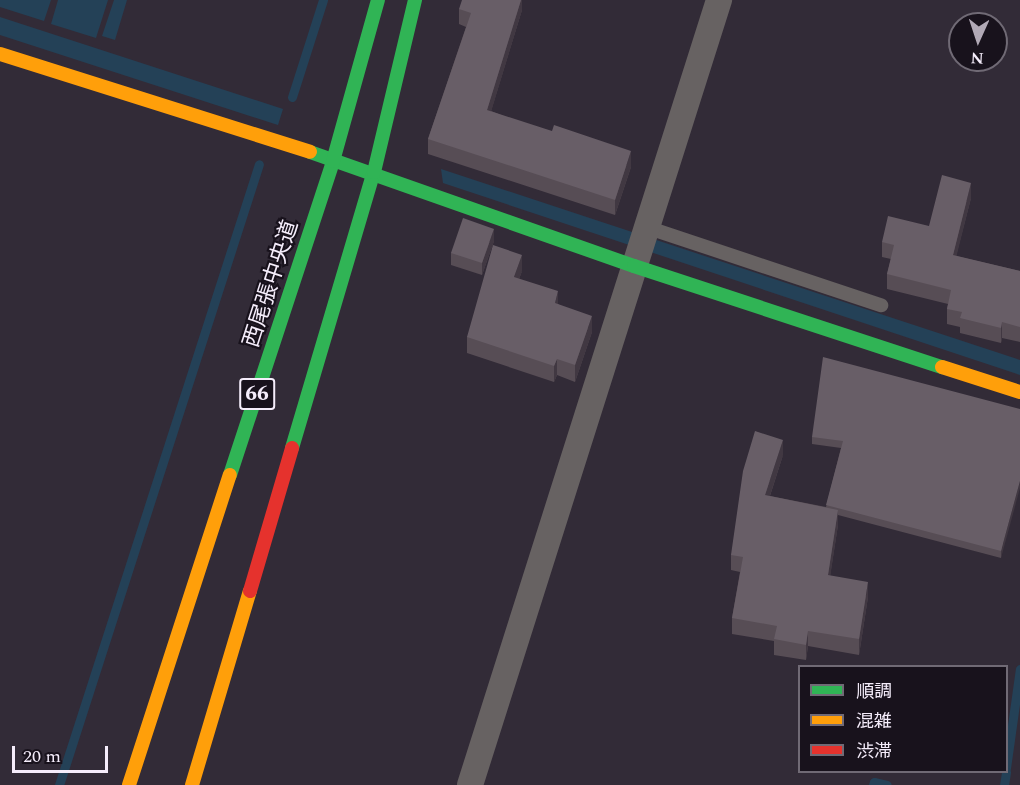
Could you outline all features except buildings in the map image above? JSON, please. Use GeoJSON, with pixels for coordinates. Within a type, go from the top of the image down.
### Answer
{"type":"FeatureCollection","features":[{"type":"Feature","properties":{"kind":"main road","name":"西尾張中央道"},"geometry":{"type":"LineString","coordinates":[[129,785],[333,160],[378,0]]}},
{"type":"Feature","properties":{"kind":"main road","name":"66"},"geometry":{"type":"LineString","coordinates":[[192,785],[374,172],[415,0]]}},
{"type":"Feature","properties":{"kind":"main road"},"geometry":{"type":"LineString","coordinates":[[0,54],[374,172],[1020,392]]}},
{"type":"Feature","properties":{"kind":"street"},"geometry":{"type":"LineString","coordinates":[[470,785],[719,0]]}},
{"type":"Feature","properties":{"kind":"lane"},"geometry":{"type":"LineString","coordinates":[[645,230],[881,306]]}},
{"type":"Feature","properties":{"kind":"water"},"geometry":{"type":"Polygon","coordinates":[[[0,0],[51,0],[44,21],[0,7],[0,0]]]}},
{"type":"Feature","properties":{"kind":"water"},"geometry":{"type":"Polygon","coordinates":[[[58,0],[108,0],[96,38],[51,24],[58,0]]]}},
{"type":"Feature","properties":{"kind":"water"},"geometry":{"type":"Polygon","coordinates":[[[114,0],[127,0],[115,40],[102,36],[114,0]]]}},
{"type":"Feature","properties":{"kind":"water"},"geometry":{"type":"Polygon","coordinates":[[[0,17],[283,109],[278,125],[0,35],[0,17]]]}},
{"type":"Feature","properties":{"kind":"water"},"geometry":{"type":"Polygon","coordinates":[[[441,169],[1020,360],[1020,375],[443,183],[441,169]]]}},
{"type":"Feature","properties":{"kind":"waterway"},"geometry":{"type":"LineString","coordinates":[[292,97],[323,0]]}},
{"type":"Feature","properties":{"kind":"waterway"},"geometry":{"type":"LineString","coordinates":[[59,785],[259,164]]}},
{"type":"Feature","properties":{"kind":"waterway"},"geometry":{"type":"LineString","coordinates":[[1008,754],[1020,669]]}},
{"type":"Feature","properties":{"kind":"waterway"},"geometry":{"type":"LineString","coordinates":[[1004,785],[1006,773]]}},
{"type":"Feature","properties":{"kind":"waterway"},"geometry":{"type":"LineString","coordinates":[[873,785],[874,782],[887,785]]}},
{"type":"Feature","properties":{"kind":"traffic: fast"},"geometry":{"type":"LineString","coordinates":[[230,475],[333,161],[378,0]]}},
{"type":"Feature","properties":{"kind":"traffic: fast"},"geometry":{"type":"LineString","coordinates":[[292,448],[374,172],[415,0]]}},
{"type":"Feature","properties":{"kind":"traffic: fast"},"geometry":{"type":"LineString","coordinates":[[310,152],[634,266],[942,367]]}},
{"type":"Feature","properties":{"kind":"traffic: slow"},"geometry":{"type":"LineString","coordinates":[[0,54],[310,152]]}},
{"type":"Feature","properties":{"kind":"traffic: slow"},"geometry":{"type":"LineString","coordinates":[[942,367],[1020,392]]}},
{"type":"Feature","properties":{"kind":"traffic: slow"},"geometry":{"type":"LineString","coordinates":[[129,785],[230,475]]}},
{"type":"Feature","properties":{"kind":"traffic: slow"},"geometry":{"type":"LineString","coordinates":[[192,785],[250,591]]}},
{"type":"Feature","properties":{"kind":"traffic: jam"},"geometry":{"type":"LineString","coordinates":[[250,591],[292,448]]}}]}
